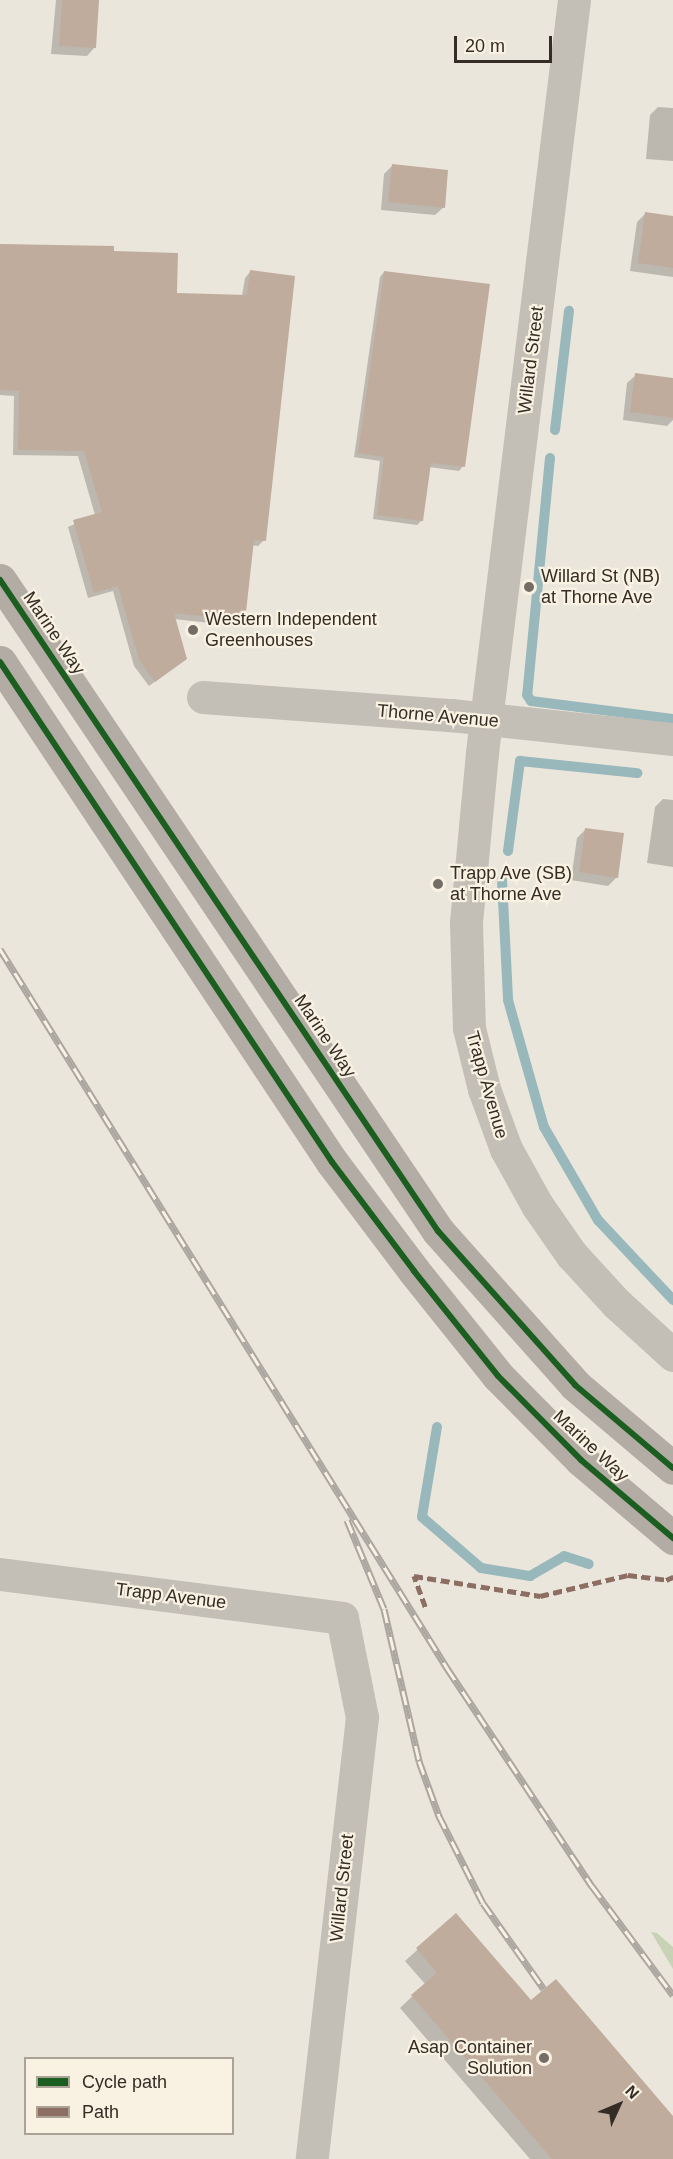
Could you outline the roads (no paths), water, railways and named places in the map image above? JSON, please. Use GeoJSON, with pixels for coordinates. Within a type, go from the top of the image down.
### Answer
{"type":"FeatureCollection","features":[{"type":"Feature","properties":{"kind":"main road","name":"Marine Way"},"geometry":{"type":"LineString","coordinates":[[0,580],[438,1231],[575,1385],[673,1468]]}},
{"type":"Feature","properties":{"kind":"main road","name":"Marine Way"},"geometry":{"type":"LineString","coordinates":[[0,662],[332,1162],[414,1271],[498,1376],[581,1460],[673,1538]]}},
{"type":"Feature","properties":{"kind":"street","name":"Willard Street"},"geometry":{"type":"LineString","coordinates":[[487,720],[574,0]]}},
{"type":"Feature","properties":{"kind":"street","name":"Thorne Avenue"},"geometry":{"type":"LineString","coordinates":[[203,697],[487,720],[673,739]]}},
{"type":"Feature","properties":{"kind":"street","name":"Trapp Avenue"},"geometry":{"type":"LineString","coordinates":[[487,720],[466,923],[469,1028],[484,1089],[506,1149],[571,1254],[616,1304],[673,1354]]}},
{"type":"Feature","properties":{"kind":"street","name":"Trapp Avenue"},"geometry":{"type":"LineString","coordinates":[[0,1574],[342,1618]]}},
{"type":"Feature","properties":{"kind":"street","name":"Willard Street"},"geometry":{"type":"LineString","coordinates":[[312,2159],[362,1717],[342,1618]]}},
{"type":"Feature","properties":{"kind":"waterway"},"geometry":{"type":"LineString","coordinates":[[555,430],[569,311]]}},
{"type":"Feature","properties":{"kind":"waterway"},"geometry":{"type":"LineString","coordinates":[[550,458],[527,695],[531,701],[673,719]]}},
{"type":"Feature","properties":{"kind":"waterway"},"geometry":{"type":"LineString","coordinates":[[508,851],[520,761],[637,773]]}},
{"type":"Feature","properties":{"kind":"waterway"},"geometry":{"type":"LineString","coordinates":[[502,880],[508,1000],[544,1127],[598,1220],[673,1300]]}},
{"type":"Feature","properties":{"kind":"waterway"},"geometry":{"type":"LineString","coordinates":[[437,1427],[422,1517],[481,1568],[530,1576],[564,1556],[589,1564]]}},
{"type":"Feature","properties":{"kind":"railway"},"geometry":{"type":"LineString","coordinates":[[0,949],[447,1668],[592,1886],[673,1995]]}},
{"type":"Feature","properties":{"kind":"railway"},"geometry":{"type":"LineString","coordinates":[[347,1520],[384,1609],[419,1761],[439,1816],[483,1903],[544,1989]]}},
{"type":"Feature","properties":{"kind":"place","name":"Willard St (NB) at Thorne Ave"},"geometry":{"type":"Point","coordinates":[529,587]}},
{"type":"Feature","properties":{"kind":"place","name":"Western Independent Greenhouses"},"geometry":{"type":"Point","coordinates":[193,630]}},
{"type":"Feature","properties":{"kind":"place","name":"Trapp Ave (SB) at Thorne Ave"},"geometry":{"type":"Point","coordinates":[438,884]}},
{"type":"Feature","properties":{"kind":"place","name":"Asap Container Solution"},"geometry":{"type":"Point","coordinates":[544,2058]}}]}
